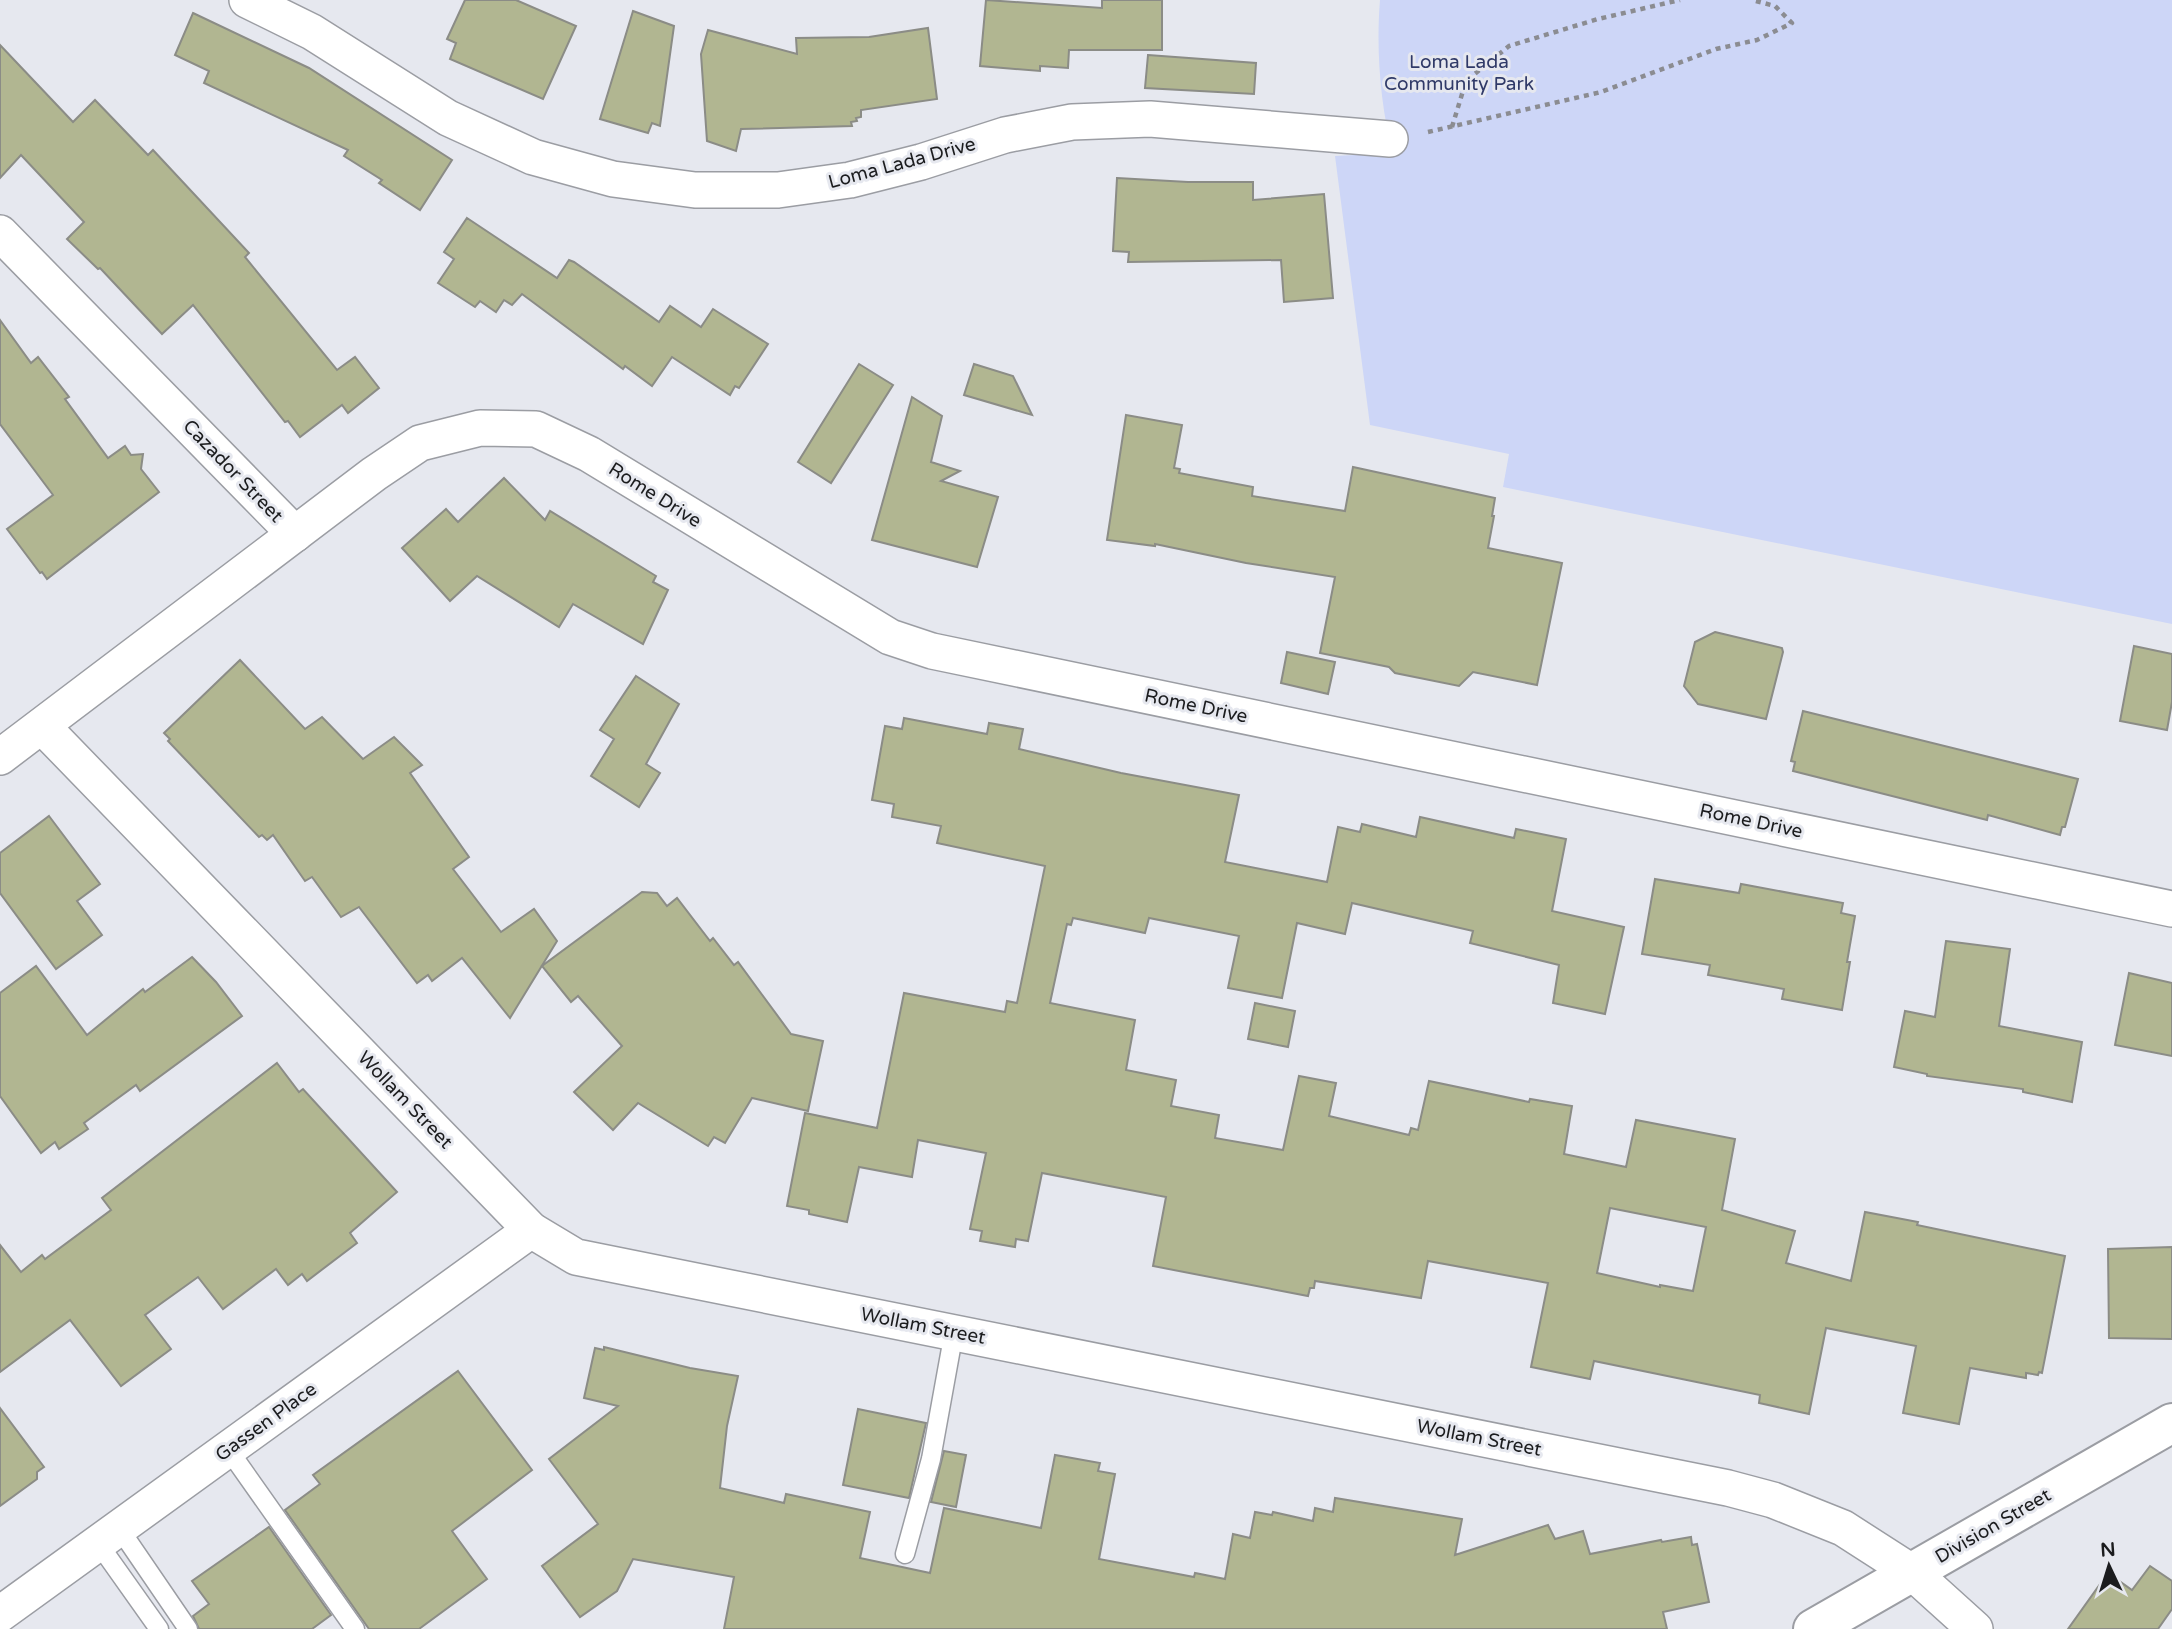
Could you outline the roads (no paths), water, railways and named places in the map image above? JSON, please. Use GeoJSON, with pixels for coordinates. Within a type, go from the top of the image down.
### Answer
{"type":"FeatureCollection","features":[{"type":"Feature","properties":{"kind":"street","name":"Loma Lada Drive"},"geometry":{"type":"LineString","coordinates":[[246,0],[312,32],[448,118],[533,157],[613,179],[695,191],[778,190],[850,180],[921,162],[1004,135],[1072,122],[1150,119],[1390,139]]}},
{"type":"Feature","properties":{"kind":"street","name":"Cazador Street"},"geometry":{"type":"LineString","coordinates":[[0,233],[295,534],[0,757]]}},
{"type":"Feature","properties":{"kind":"street","name":"Rome Drive"},"geometry":{"type":"LineString","coordinates":[[295,534],[420,443],[480,428],[536,429],[589,454],[869,626],[890,637],[932,651],[2172,909]]}},
{"type":"Feature","properties":{"kind":"street","name":"Wollam Street"},"geometry":{"type":"LineString","coordinates":[[42,726],[531,1230],[576,1257],[1701,1483],[1773,1500],[1843,1528],[1913,1573],[1975,1629]]}},
{"type":"Feature","properties":{"kind":"street","name":"Gassen Place"},"geometry":{"type":"LineString","coordinates":[[0,1614],[531,1230]]}},
{"type":"Feature","properties":{"kind":"street","name":"Division Street"},"geometry":{"type":"LineString","coordinates":[[1814,1629],[2172,1423]]}},
{"type":"Feature","properties":{"kind":"lane"},"geometry":{"type":"LineString","coordinates":[[905,1554],[931,1458],[954,1332]]}},
{"type":"Feature","properties":{"kind":"lane"},"geometry":{"type":"LineString","coordinates":[[228,1449],[355,1629]]}},
{"type":"Feature","properties":{"kind":"lane"},"geometry":{"type":"LineString","coordinates":[[109,1536],[159,1629]]}},
{"type":"Feature","properties":{"kind":"lane"},"geometry":{"type":"LineString","coordinates":[[109,1536],[188,1629]]}},
{"type":"Feature","properties":{"kind":"park label","name":"Loma Lada Community Park"},"geometry":{"type":"Point","coordinates":[1459,73]}}]}
